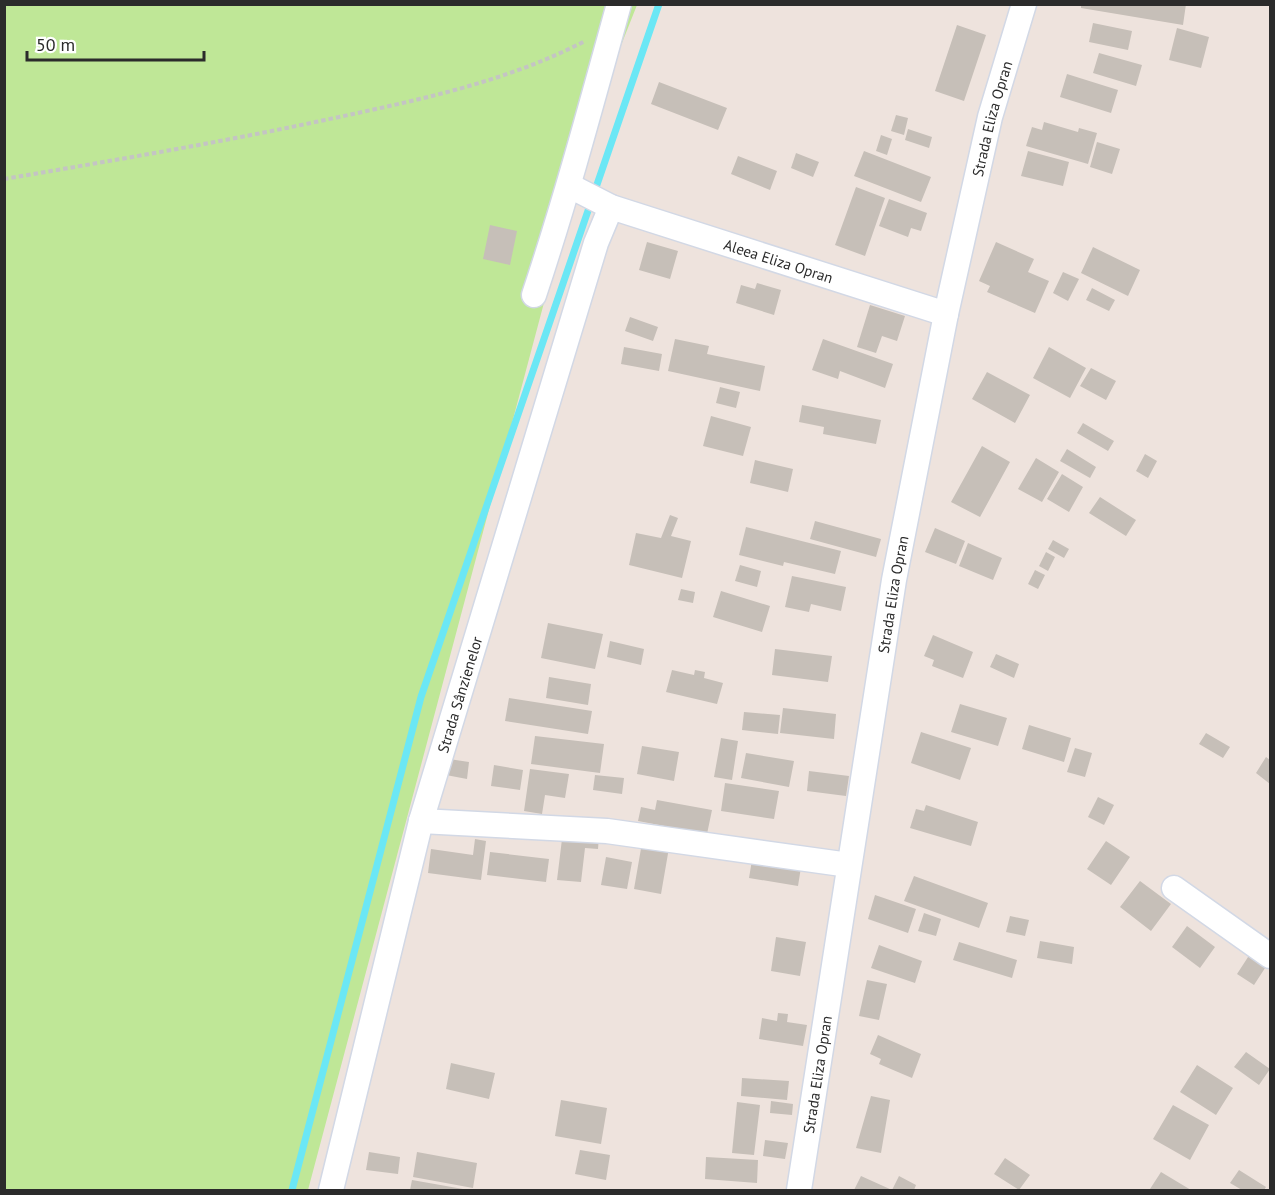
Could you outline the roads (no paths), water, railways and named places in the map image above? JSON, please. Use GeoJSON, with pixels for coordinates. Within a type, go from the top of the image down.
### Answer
{"type":"FeatureCollection","features":[{"type":"Feature","properties":{"kind":"street","name":"Strada Eliza Opran"},"geometry":{"type":"LineString","coordinates":[[799,1191],[894,580],[946,314],[990,117],[1024,4]]}},
{"type":"Feature","properties":{"kind":"street"},"geometry":{"type":"LineString","coordinates":[[534,296],[570,186],[580,138],[616,16]]}},
{"type":"Feature","properties":{"kind":"street","name":"Aleea Eliza Opran"},"geometry":{"type":"LineString","coordinates":[[570,186],[611,207],[946,314]]}},
{"type":"Feature","properties":{"kind":"street","name":"Strada Sânzienelor"},"geometry":{"type":"LineString","coordinates":[[331,1191],[421,821],[596,243],[611,207]]}},
{"type":"Feature","properties":{"kind":"street"},"geometry":{"type":"LineString","coordinates":[[421,821],[607,831],[849,865]]}},
{"type":"Feature","properties":{"kind":"street"},"geometry":{"type":"LineString","coordinates":[[1174,888],[1270,956]]}},
{"type":"Feature","properties":{"kind":"waterway"},"geometry":{"type":"LineString","coordinates":[[292,1190],[421,697],[659,4]]}}]}
